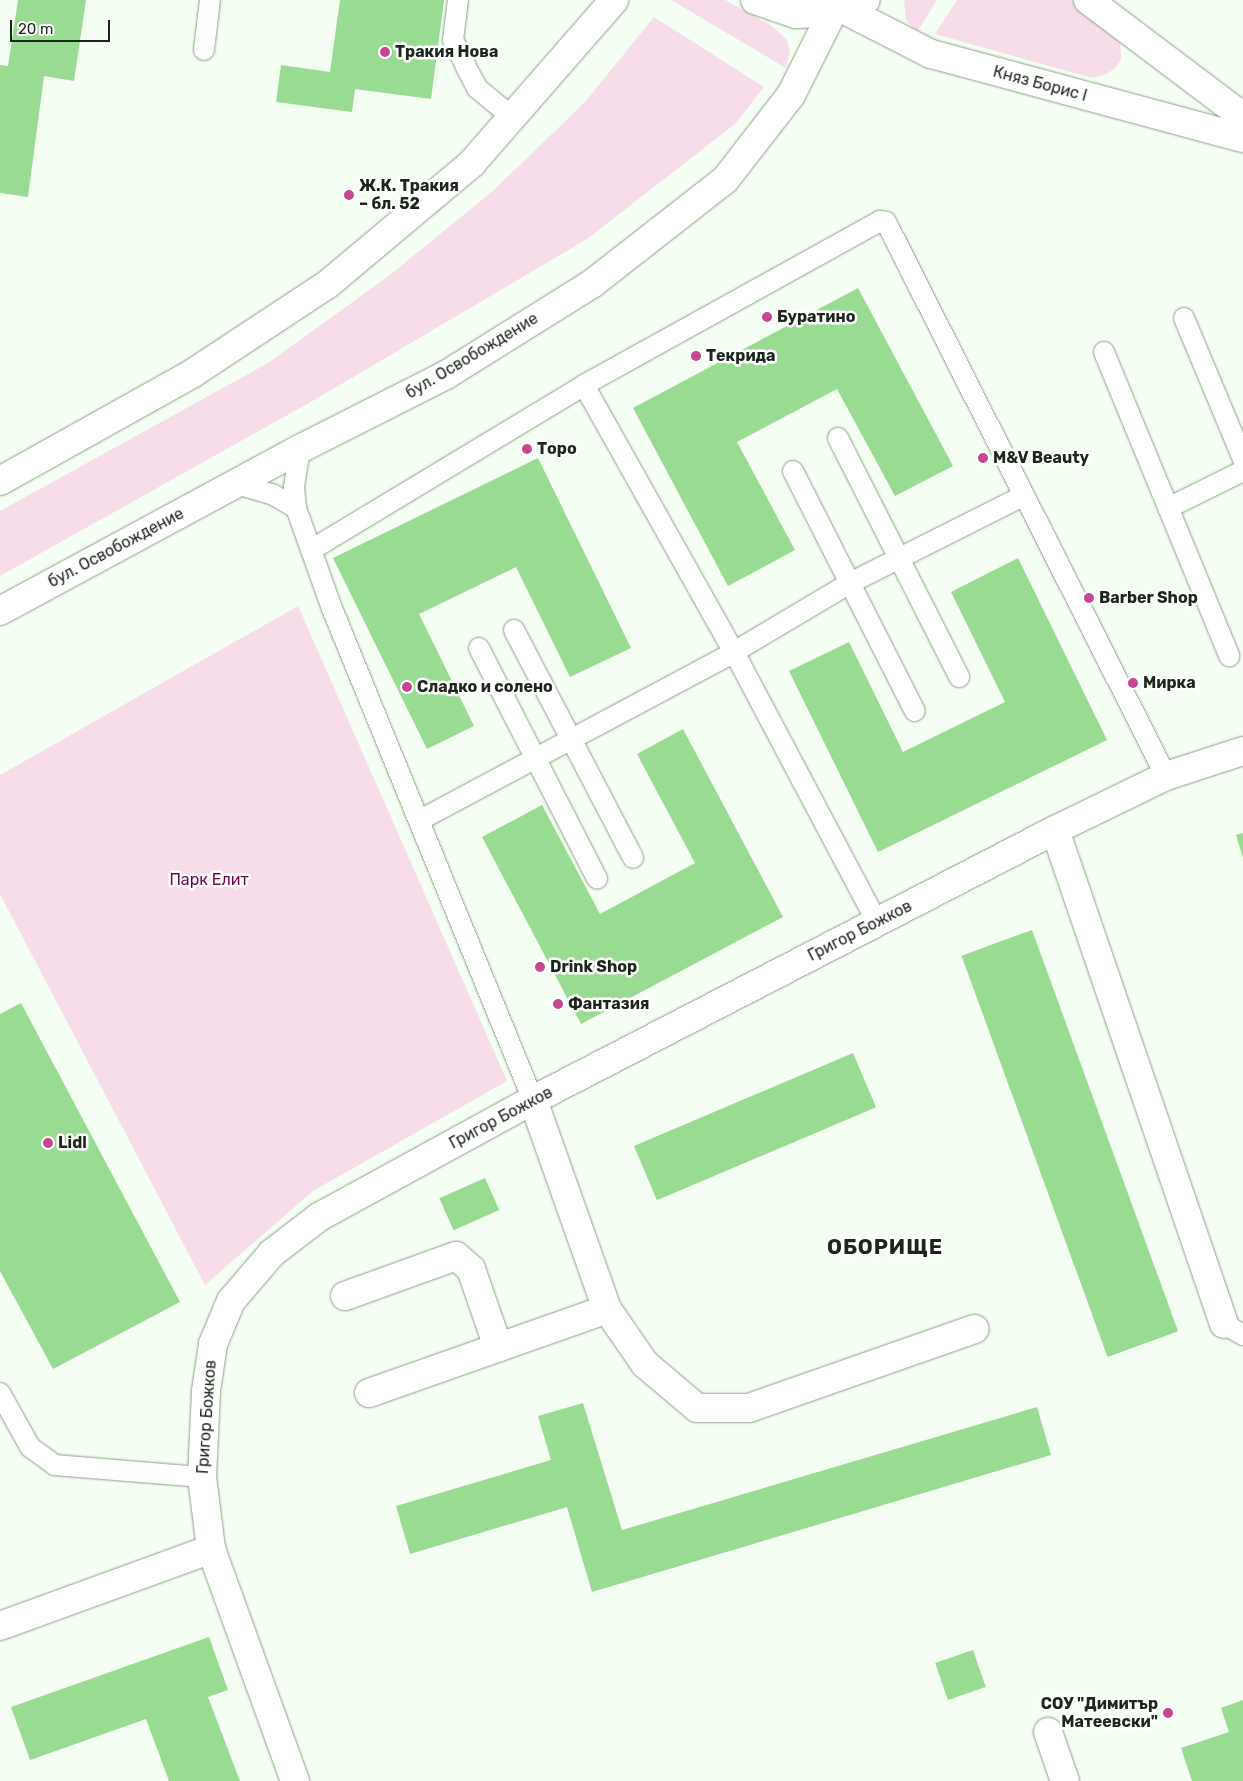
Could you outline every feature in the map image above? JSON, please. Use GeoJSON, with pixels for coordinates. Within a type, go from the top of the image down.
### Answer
{"type":"FeatureCollection","features":[{"type":"Feature","properties":{"kind":"street"},"geometry":{"type":"LineString","coordinates":[[0,482],[193,373],[328,284],[472,163],[614,0]]}},
{"type":"Feature","properties":{"kind":"street"},"geometry":{"type":"LineString","coordinates":[[755,0],[796,14],[848,8]]}},
{"type":"Feature","properties":{"kind":"street"},"geometry":{"type":"LineString","coordinates":[[1088,0],[1243,117]]}},
{"type":"Feature","properties":{"kind":"street","name":"Княз Борис I"},"geometry":{"type":"LineString","coordinates":[[848,8],[931,54],[1243,138]]}},
{"type":"Feature","properties":{"kind":"street","name":"бул. Освобождение"},"geometry":{"type":"LineString","coordinates":[[0,611],[300,449],[446,375],[593,283],[674,222],[725,180],[791,95],[848,8]]}},
{"type":"Feature","properties":{"kind":"street","name":"Григор Божков"},"geometry":{"type":"LineString","coordinates":[[295,1781],[211,1549],[202,1477],[206,1391],[212,1344],[232,1301],[272,1253],[319,1217],[533,1100],[877,922],[1055,830],[1166,776],[1243,751]]}},
{"type":"Feature","properties":{"kind":"street"},"geometry":{"type":"LineString","coordinates":[[1055,830],[1233,1330]]}},
{"type":"Feature","properties":{"kind":"street"},"geometry":{"type":"LineString","coordinates":[[533,1100],[607,1309],[645,1364],[697,1408],[749,1408],[975,1329]]}},
{"type":"Feature","properties":{"kind":"street"},"geometry":{"type":"LineString","coordinates":[[345,1296],[456,1256],[471,1269],[498,1347]]}},
{"type":"Feature","properties":{"kind":"street"},"geometry":{"type":"LineString","coordinates":[[369,1393],[607,1309]]}},
{"type":"Feature","properties":{"kind":"street"},"geometry":{"type":"LineString","coordinates":[[0,1626],[211,1549]]}},
{"type":"Feature","properties":{"kind":"street"},"geometry":{"type":"LineString","coordinates":[[1048,1732],[1065,1781]]}},
{"type":"Feature","properties":{"kind":"lane"},"geometry":{"type":"LineString","coordinates":[[204,50],[210,0]]}},
{"type":"Feature","properties":{"kind":"lane"},"geometry":{"type":"LineString","coordinates":[[458,0],[453,40],[477,88],[512,117]]}},
{"type":"Feature","properties":{"kind":"lane"},"geometry":{"type":"LineString","coordinates":[[311,550],[584,385],[880,221],[886,222],[1166,776]]}},
{"type":"Feature","properties":{"kind":"lane"},"geometry":{"type":"LineString","coordinates":[[1184,318],[1243,460]]}},
{"type":"Feature","properties":{"kind":"lane"},"geometry":{"type":"LineString","coordinates":[[1104,352],[1229,656]]}},
{"type":"Feature","properties":{"kind":"lane"},"geometry":{"type":"LineString","coordinates":[[584,385],[734,652],[877,922]]}},
{"type":"Feature","properties":{"kind":"lane"},"geometry":{"type":"LineString","coordinates":[[838,438],[959,678]]}},
{"type":"Feature","properties":{"kind":"lane"},"geometry":{"type":"LineString","coordinates":[[300,449],[294,488],[296,508],[311,550],[533,1100]]}},
{"type":"Feature","properties":{"kind":"lane"},"geometry":{"type":"LineString","coordinates":[[794,471],[915,711]]}},
{"type":"Feature","properties":{"kind":"lane"},"geometry":{"type":"LineString","coordinates":[[1168,508],[1243,471]]}},
{"type":"Feature","properties":{"kind":"lane"},"geometry":{"type":"LineString","coordinates":[[236,484],[272,494],[296,508]]}},
{"type":"Feature","properties":{"kind":"lane"},"geometry":{"type":"LineString","coordinates":[[420,820],[734,652],[850,583],[1023,496]]}},
{"type":"Feature","properties":{"kind":"lane"},"geometry":{"type":"LineString","coordinates":[[514,630],[633,858]]}},
{"type":"Feature","properties":{"kind":"lane"},"geometry":{"type":"LineString","coordinates":[[479,648],[597,879]]}},
{"type":"Feature","properties":{"kind":"lane"},"geometry":{"type":"LineString","coordinates":[[0,1393],[30,1448],[55,1465],[202,1477]]}},
{"type":"Feature","properties":{"kind":"green space"},"geometry":{"type":"Polygon","coordinates":[[[671,0],[725,0],[772,26],[786,39],[790,50],[786,68],[671,0]]]}},
{"type":"Feature","properties":{"kind":"green space"},"geometry":{"type":"Polygon","coordinates":[[[904,0],[937,0],[917,32],[906,20],[904,0]]]}},
{"type":"Feature","properties":{"kind":"green space"},"geometry":{"type":"Polygon","coordinates":[[[957,0],[1075,0],[1120,38],[1121,59],[1116,68],[1106,74],[1092,78],[935,34],[957,0]]]}},
{"type":"Feature","properties":{"kind":"green space"},"geometry":{"type":"Polygon","coordinates":[[[654,17],[764,87],[735,124],[587,239],[316,399],[0,576],[0,511],[268,363],[390,275],[494,190],[585,102],[654,17]]]}},
{"type":"Feature","properties":{"kind":"green space","name":"Парк Елит"},"geometry":{"type":"Polygon","coordinates":[[[298,606],[507,1081],[313,1191],[205,1285],[0,894],[0,775],[298,606]]]}},
{"type":"Feature","properties":{"kind":"building"},"geometry":{"type":"Polygon","coordinates":[[[18,0],[86,0],[74,81],[44,76],[28,197],[0,193],[0,65],[8,66],[18,0]]]}},
{"type":"Feature","properties":{"kind":"building","name":"Тракия Нова"},"geometry":{"type":"Polygon","coordinates":[[[340,0],[444,0],[431,99],[355,89],[352,112],[276,102],[281,65],[330,72],[340,0]]]}},
{"type":"Feature","properties":{"kind":"building"},"geometry":{"type":"Polygon","coordinates":[[[858,288],[953,466],[895,496],[837,389],[737,442],[795,550],[728,586],[633,408],[858,288]]]}},
{"type":"Feature","properties":{"kind":"building"},"geometry":{"type":"Polygon","coordinates":[[[538,458],[631,648],[570,677],[516,567],[419,614],[474,726],[427,749],[333,558],[538,458]]]}},
{"type":"Feature","properties":{"kind":"building"},"geometry":{"type":"Polygon","coordinates":[[[1018,558],[1107,740],[878,852],[789,671],[849,642],[903,752],[1005,702],[951,592],[1018,558]]]}},
{"type":"Feature","properties":{"kind":"building"},"geometry":{"type":"Polygon","coordinates":[[[683,729],[783,917],[581,1024],[482,837],[542,805],[600,914],[695,863],[637,754],[683,729]]]}},
{"type":"Feature","properties":{"kind":"building"},"geometry":{"type":"Polygon","coordinates":[[[1243,833],[1243,858],[1236,835],[1243,833]]]}},
{"type":"Feature","properties":{"kind":"building"},"geometry":{"type":"Polygon","coordinates":[[[1032,930],[1178,1331],[1108,1357],[962,956],[1032,930]]]}},
{"type":"Feature","properties":{"kind":"building","name":"Lidl"},"geometry":{"type":"Polygon","coordinates":[[[21,1003],[180,1302],[53,1369],[0,1271],[0,1014],[21,1003]]]}},
{"type":"Feature","properties":{"kind":"building"},"geometry":{"type":"Polygon","coordinates":[[[853,1053],[876,1107],[657,1200],[634,1146],[853,1053]]]}},
{"type":"Feature","properties":{"kind":"building"},"geometry":{"type":"Polygon","coordinates":[[[485,1178],[499,1210],[454,1230],[439,1198],[485,1178]]]}},
{"type":"Feature","properties":{"kind":"building"},"geometry":{"type":"Polygon","coordinates":[[[583,1403],[622,1530],[1037,1407],[1051,1455],[592,1592],[567,1507],[410,1554],[396,1506],[551,1460],[538,1416],[583,1403]]]}},
{"type":"Feature","properties":{"kind":"building"},"geometry":{"type":"Polygon","coordinates":[[[209,1637],[228,1690],[208,1697],[240,1781],[169,1781],[146,1719],[30,1760],[11,1707],[209,1637]]]}},
{"type":"Feature","properties":{"kind":"building"},"geometry":{"type":"Polygon","coordinates":[[[973,1650],[986,1687],[948,1700],[935,1663],[973,1650]]]}},
{"type":"Feature","properties":{"kind":"building"},"geometry":{"type":"Polygon","coordinates":[[[1243,1700],[1243,1781],[1192,1781],[1181,1748],[1229,1732],[1221,1708],[1243,1700]]]}},
{"type":"Feature","properties":{"kind":"place","name":"Тракия Нова"},"geometry":{"type":"Point","coordinates":[385,52]}},
{"type":"Feature","properties":{"kind":"place","name":"Ж.К. Тракия – бл. 52"},"geometry":{"type":"Point","coordinates":[349,195]}},
{"type":"Feature","properties":{"kind":"place","name":"Буратино"},"geometry":{"type":"Point","coordinates":[767,317]}},
{"type":"Feature","properties":{"kind":"place","name":"Текрида"},"geometry":{"type":"Point","coordinates":[696,356]}},
{"type":"Feature","properties":{"kind":"place","name":"Торо"},"geometry":{"type":"Point","coordinates":[527,449]}},
{"type":"Feature","properties":{"kind":"place","name":"M&V Beauty"},"geometry":{"type":"Point","coordinates":[983,458]}},
{"type":"Feature","properties":{"kind":"place","name":"Barber Shop"},"geometry":{"type":"Point","coordinates":[1089,598]}},
{"type":"Feature","properties":{"kind":"place","name":"Мирка"},"geometry":{"type":"Point","coordinates":[1133,683]}},
{"type":"Feature","properties":{"kind":"place","name":"Сладко и солено"},"geometry":{"type":"Point","coordinates":[407,687]}},
{"type":"Feature","properties":{"kind":"place","name":"Drink Shop"},"geometry":{"type":"Point","coordinates":[540,967]}},
{"type":"Feature","properties":{"kind":"place","name":"Фантазия"},"geometry":{"type":"Point","coordinates":[558,1004]}},
{"type":"Feature","properties":{"kind":"place","name":"Lidl"},"geometry":{"type":"Point","coordinates":[48,1143]}},
{"type":"Feature","properties":{"kind":"place","name":"СОУ \"Димитър Матеевски\""},"geometry":{"type":"Point","coordinates":[1168,1713]}},
{"type":"Feature","properties":{"kind":"district","name":"ОБОРИЩЕ"},"geometry":{"type":"Point","coordinates":[885,1247]}}]}
